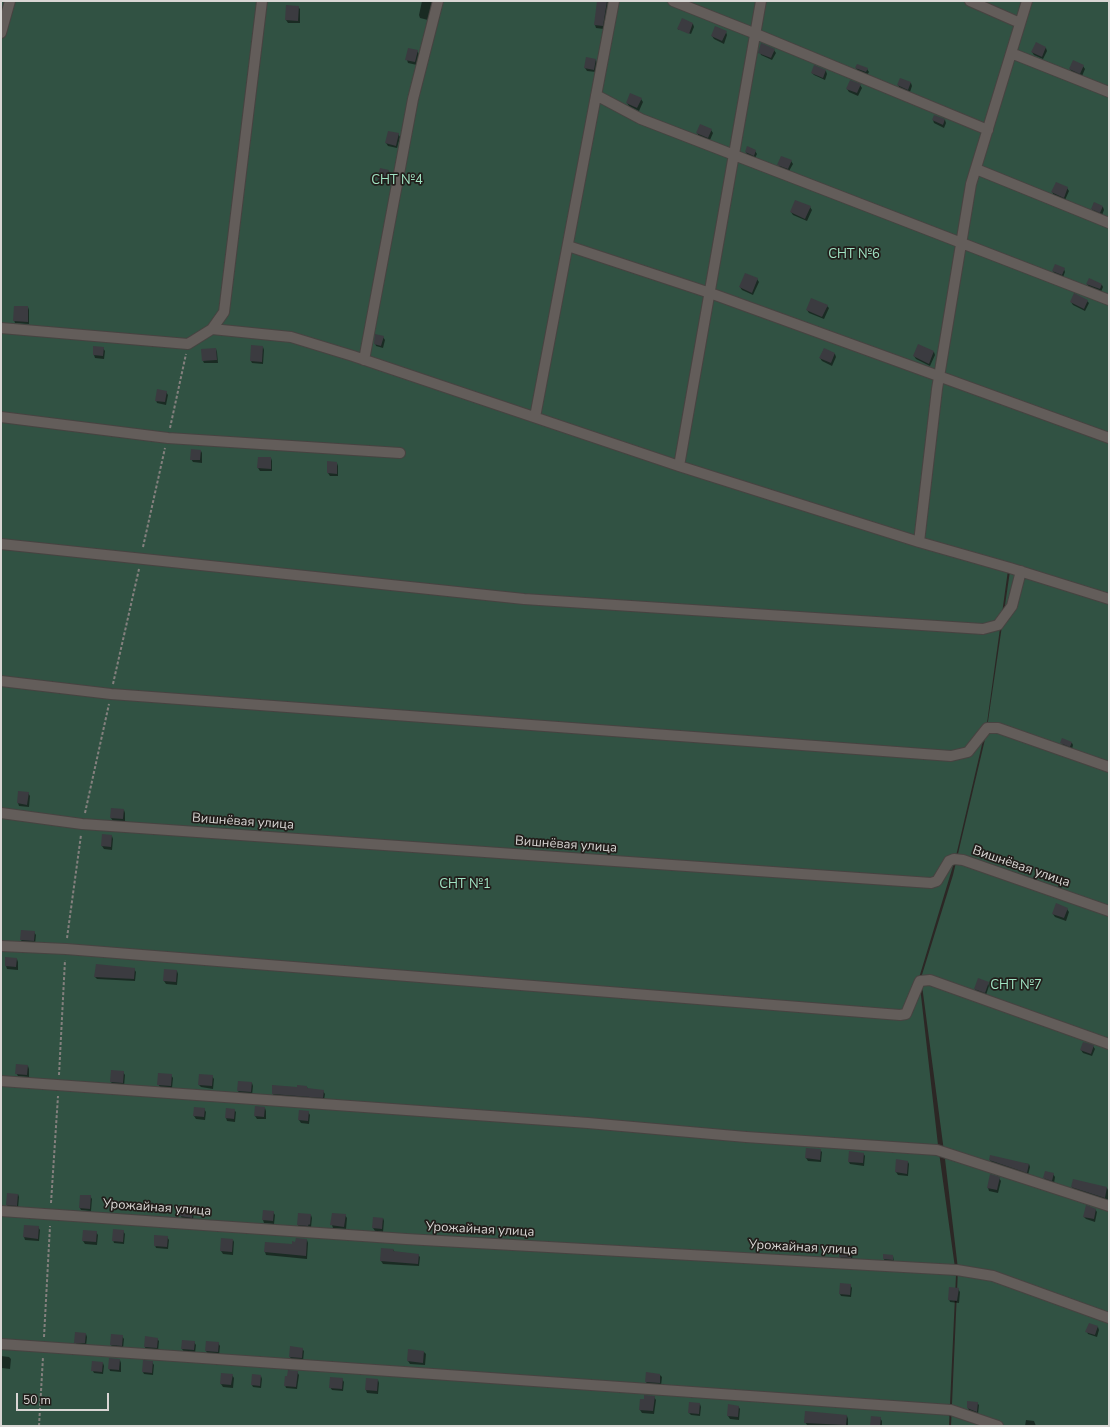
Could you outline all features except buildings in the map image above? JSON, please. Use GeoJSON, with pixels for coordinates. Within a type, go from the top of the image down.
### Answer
{"type":"FeatureCollection","features":[{"type":"Feature","properties":{"kind":"street"},"geometry":{"type":"LineString","coordinates":[[1,33],[10,1]]}},
{"type":"Feature","properties":{"kind":"street"},"geometry":{"type":"LineString","coordinates":[[1,328],[188,344],[212,329],[224,312],[262,1]]}},
{"type":"Feature","properties":{"kind":"street"},"geometry":{"type":"LineString","coordinates":[[364,360],[413,99],[438,1]]}},
{"type":"Feature","properties":{"kind":"street"},"geometry":{"type":"LineString","coordinates":[[535,417],[614,1]]}},
{"type":"Feature","properties":{"kind":"street"},"geometry":{"type":"LineString","coordinates":[[673,1],[988,130]]}},
{"type":"Feature","properties":{"kind":"street"},"geometry":{"type":"LineString","coordinates":[[679,466],[761,1]]}},
{"type":"Feature","properties":{"kind":"street"},"geometry":{"type":"LineString","coordinates":[[970,1],[1020,23]]}},
{"type":"Feature","properties":{"kind":"street"},"geometry":{"type":"LineString","coordinates":[[919,542],[939,376],[971,184],[1027,1]]}},
{"type":"Feature","properties":{"kind":"street"},"geometry":{"type":"LineString","coordinates":[[1011,53],[1109,92]]}},
{"type":"Feature","properties":{"kind":"street"},"geometry":{"type":"LineString","coordinates":[[596,95],[641,119],[1109,300]]}},
{"type":"Feature","properties":{"kind":"street"},"geometry":{"type":"LineString","coordinates":[[976,168],[1109,223]]}},
{"type":"Feature","properties":{"kind":"street"},"geometry":{"type":"LineString","coordinates":[[568,246],[710,293],[1109,438]]}},
{"type":"Feature","properties":{"kind":"street"},"geometry":{"type":"LineString","coordinates":[[212,329],[291,337],[364,360],[679,466],[919,542],[1021,571],[1109,599]]}},
{"type":"Feature","properties":{"kind":"street"},"geometry":{"type":"LineString","coordinates":[[1,418],[168,438],[400,453]]}},
{"type":"Feature","properties":{"kind":"street"},"geometry":{"type":"LineString","coordinates":[[1,544],[524,599],[983,629],[998,625],[1012,606],[1021,571]]}},
{"type":"Feature","properties":{"kind":"street"},"geometry":{"type":"LineString","coordinates":[[1,681],[111,694],[950,756],[968,752],[987,728],[998,728],[1109,767]]}},
{"type":"Feature","properties":{"kind":"street","name":"Вишнёвая улица"},"geometry":{"type":"LineString","coordinates":[[1,813],[82,824],[931,883],[938,881],[949,861],[954,859],[963,860],[1109,912]]}},
{"type":"Feature","properties":{"kind":"street"},"geometry":{"type":"LineString","coordinates":[[1,946],[66,949],[900,1015],[906,1014],[920,981],[930,980],[1109,1044]]}},
{"type":"Feature","properties":{"kind":"street"},"geometry":{"type":"LineString","coordinates":[[1,1081],[580,1122],[754,1137],[937,1150],[1109,1206]]}},
{"type":"Feature","properties":{"kind":"street","name":"Урожайная улица"},"geometry":{"type":"LineString","coordinates":[[1,1210],[406,1239],[957,1270],[993,1276],[1109,1318]]}},
{"type":"Feature","properties":{"kind":"street"},"geometry":{"type":"LineString","coordinates":[[1,1344],[951,1410],[998,1426]]}},
{"type":"Feature","properties":{"kind":"path"},"geometry":{"type":"LineString","coordinates":[[39,1426],[66,949],[82,824],[188,344]]}},
{"type":"Feature","properties":{"kind":"green space","name":"СНТ №1"},"geometry":{"type":"Polygon","coordinates":[[[1,1],[1109,1],[1109,1426],[951,1426],[958,1269],[921,978],[953,875],[986,735],[1010,571],[1008,570],[987,723],[956,856],[919,978],[938,1145],[956,1275],[949,1426],[1,1426],[1,1]]]}},
{"type":"Feature","properties":{"kind":"park label","name":"СНТ №4"},"geometry":{"type":"Point","coordinates":[397,181]}},
{"type":"Feature","properties":{"kind":"park label","name":"СНТ №6"},"geometry":{"type":"Point","coordinates":[854,255]}},
{"type":"Feature","properties":{"kind":"park label","name":"СНТ №7"},"geometry":{"type":"Point","coordinates":[1016,986]}}]}
